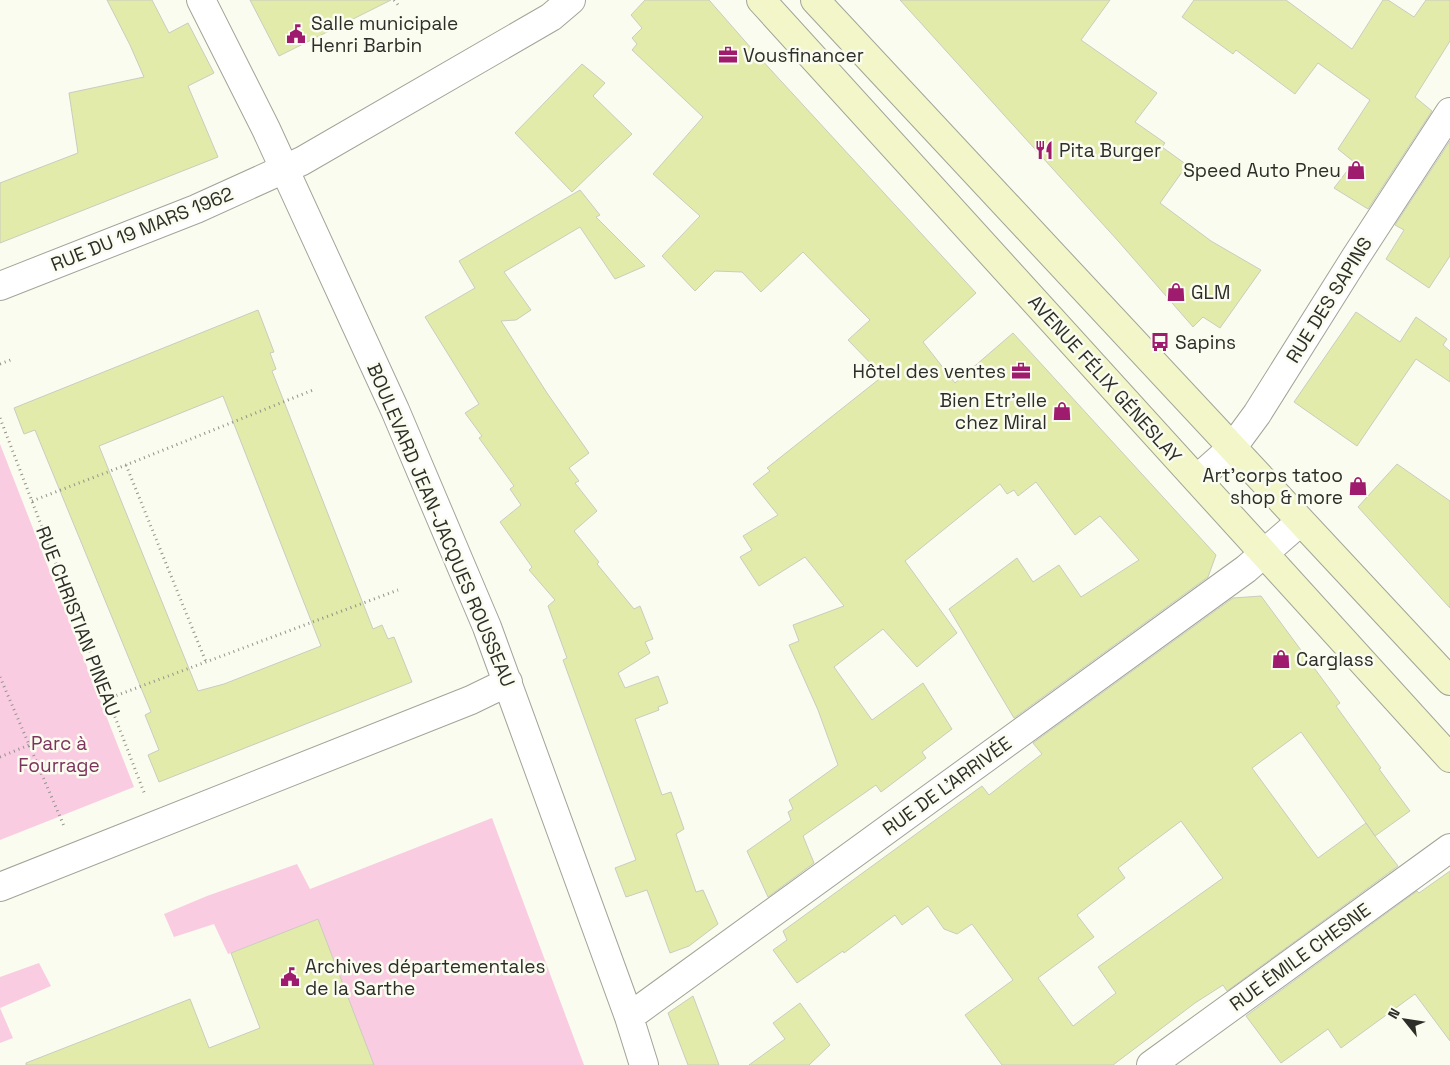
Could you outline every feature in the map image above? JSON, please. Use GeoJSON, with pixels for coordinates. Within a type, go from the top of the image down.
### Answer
{"type":"FeatureCollection","features":[{"type":"Feature","properties":{"kind":"main road","name":"AVENUE FÉLIX GÉNESLAY"},"geometry":{"type":"LineString","coordinates":[[761,0],[1450,758]]}},
{"type":"Feature","properties":{"kind":"main road"},"geometry":{"type":"LineString","coordinates":[[816,0],[1450,681]]}},
{"type":"Feature","properties":{"kind":"street","name":"BOULEVARD JEAN-JACQUES ROUSSEAU"},"geometry":{"type":"LineString","coordinates":[[201,0],[251,97],[394,410],[487,627],[629,1018],[644,1065]]}},
{"type":"Feature","properties":{"kind":"street","name":"RUE DU 19 MARS 1962"},"geometry":{"type":"LineString","coordinates":[[0,286],[196,210],[284,169],[328,146],[551,17],[571,0]]}},
{"type":"Feature","properties":{"kind":"street","name":"RUE DES SAPINS"},"geometry":{"type":"LineString","coordinates":[[1197,479],[1232,448],[1258,414],[1355,258],[1450,112]]}},
{"type":"Feature","properties":{"kind":"street","name":"RUE DE L'ARRIVÉE"},"geometry":{"type":"LineString","coordinates":[[629,1018],[1222,586],[1265,554],[1300,522]]}},
{"type":"Feature","properties":{"kind":"street"},"geometry":{"type":"LineString","coordinates":[[0,887],[471,700],[508,682]]}},
{"type":"Feature","properties":{"kind":"street","name":"RUE ÉMILE CHESNE"},"geometry":{"type":"LineString","coordinates":[[1151,1065],[1450,848]]}},
{"type":"Feature","properties":{"kind":"path"},"geometry":{"type":"LineString","coordinates":[[394,0],[398,6]]}},
{"type":"Feature","properties":{"kind":"path"},"geometry":{"type":"LineString","coordinates":[[0,364],[13,359]]}},
{"type":"Feature","properties":{"kind":"path"},"geometry":{"type":"LineString","coordinates":[[32,501],[313,390]]}},
{"type":"Feature","properties":{"kind":"path","name":"RUE CHRISTIAN PINEAU"},"geometry":{"type":"LineString","coordinates":[[0,418],[156,824]]}},
{"type":"Feature","properties":{"kind":"path"},"geometry":{"type":"LineString","coordinates":[[126,465],[206,662]]}},
{"type":"Feature","properties":{"kind":"path"},"geometry":{"type":"LineString","coordinates":[[108,699],[398,590]]}},
{"type":"Feature","properties":{"kind":"path"},"geometry":{"type":"LineString","coordinates":[[0,678],[76,856]]}},
{"type":"Feature","properties":{"kind":"path"},"geometry":{"type":"LineString","coordinates":[[0,756],[29,745]]}},
{"type":"Feature","properties":{"kind":"green space","name":"Parc à Fourrage"},"geometry":{"type":"Polygon","coordinates":[[[0,444],[134,787],[0,840],[0,444]]]}},
{"type":"Feature","properties":{"kind":"green space"},"geometry":{"type":"Polygon","coordinates":[[[492,818],[584,1065],[360,1065],[259,942],[228,954],[214,924],[174,937],[164,914],[207,896],[297,864],[310,889],[492,818]]]}},
{"type":"Feature","properties":{"kind":"green space"},"geometry":{"type":"Polygon","coordinates":[[[39,963],[51,986],[0,1008],[0,977],[39,963]]]}},
{"type":"Feature","properties":{"kind":"green space"},"geometry":{"type":"Polygon","coordinates":[[[0,1008],[13,1038],[0,1043],[0,1008]]]}},
{"type":"Feature","properties":{"kind":"building"},"geometry":{"type":"Polygon","coordinates":[[[107,0],[152,0],[169,33],[188,23],[214,73],[188,86],[218,157],[0,243],[0,183],[78,153],[69,93],[144,77],[107,0]]]}},
{"type":"Feature","properties":{"kind":"building","name":"Salle municipale Henri Barbin"},"geometry":{"type":"Polygon","coordinates":[[[250,0],[391,0],[279,56],[250,0]]]}},
{"type":"Feature","properties":{"kind":"building"},"geometry":{"type":"Polygon","coordinates":[[[645,0],[709,0],[758,56],[976,293],[923,342],[955,383],[1013,333],[1216,555],[1208,577],[1014,718],[949,609],[1017,558],[1033,582],[1059,565],[1081,597],[1139,560],[1100,516],[1075,535],[1036,482],[1018,496],[1014,490],[1007,494],[1000,484],[905,561],[957,633],[917,667],[883,629],[834,667],[872,720],[923,683],[952,729],[922,752],[926,758],[881,792],[876,785],[803,836],[814,863],[768,897],[747,851],[791,820],[788,812],[793,809],[789,800],[838,765],[818,710],[789,645],[799,641],[793,625],[844,606],[805,557],[759,586],[740,557],[752,550],[743,536],[778,515],[753,484],[770,471],[767,468],[883,376],[848,340],[870,320],[803,252],[761,292],[742,272],[715,271],[695,291],[662,256],[700,216],[653,174],[703,117],[632,50],[637,44],[632,38],[642,28],[631,15],[645,0]]]}},
{"type":"Feature","properties":{"kind":"building"},"geometry":{"type":"Polygon","coordinates":[[[900,0],[1110,0],[1081,40],[1157,93],[1135,122],[1165,143],[1162,147],[1187,165],[1160,203],[1211,241],[1261,270],[1220,328],[1203,317],[1193,327],[1119,242],[900,0]]]}},
{"type":"Feature","properties":{"kind":"building"},"geometry":{"type":"Polygon","coordinates":[[[1194,0],[1286,0],[1352,49],[1383,0],[1388,0],[1414,17],[1426,0],[1450,0],[1450,41],[1415,97],[1432,111],[1368,209],[1334,188],[1354,162],[1338,149],[1370,100],[1318,63],[1295,94],[1236,50],[1233,54],[1182,17],[1194,0]]]}},
{"type":"Feature","properties":{"kind":"building"},"geometry":{"type":"Polygon","coordinates":[[[582,64],[605,83],[593,96],[632,134],[572,192],[515,133],[582,64]]]}},
{"type":"Feature","properties":{"kind":"building"},"geometry":{"type":"Polygon","coordinates":[[[1450,141],[1450,256],[1429,288],[1386,259],[1404,230],[1395,225],[1450,141]]]}},
{"type":"Feature","properties":{"kind":"building"},"geometry":{"type":"Polygon","coordinates":[[[580,190],[600,215],[596,217],[645,266],[615,279],[580,227],[504,272],[531,310],[516,320],[501,321],[547,393],[589,453],[569,468],[579,481],[575,483],[597,511],[574,531],[599,562],[597,564],[634,609],[640,606],[653,639],[645,642],[650,653],[618,673],[625,688],[658,676],[668,703],[658,707],[659,710],[635,719],[662,795],[671,792],[684,829],[676,834],[696,892],[703,890],[718,924],[689,946],[670,953],[647,890],[626,897],[615,868],[636,860],[563,660],[567,658],[548,606],[555,600],[529,570],[532,567],[500,522],[521,505],[510,489],[514,486],[479,438],[482,436],[465,413],[479,404],[425,317],[475,288],[459,261],[580,190]]]}},
{"type":"Feature","properties":{"kind":"building"},"geometry":{"type":"Polygon","coordinates":[[[258,310],[274,352],[270,353],[276,369],[272,371],[373,629],[382,625],[388,639],[394,637],[412,682],[159,782],[148,755],[159,750],[145,715],[151,712],[35,430],[24,434],[14,408],[258,310]],[[223,396],[99,446],[198,691],[224,684],[321,646],[223,396]]]}},
{"type":"Feature","properties":{"kind":"building"},"geometry":{"type":"Polygon","coordinates":[[[1356,312],[1400,342],[1416,317],[1447,339],[1443,345],[1450,351],[1450,382],[1416,359],[1357,446],[1294,402],[1356,312]]]}},
{"type":"Feature","properties":{"kind":"building"},"geometry":{"type":"Polygon","coordinates":[[[1397,464],[1450,501],[1450,608],[1358,507],[1397,464]]]}},
{"type":"Feature","properties":{"kind":"building"},"geometry":{"type":"Polygon","coordinates":[[[1261,596],[1340,703],[1336,706],[1410,811],[1375,836],[1398,866],[1227,991],[1223,985],[1195,1003],[1113,1065],[1002,1065],[965,1015],[1013,980],[972,924],[957,934],[944,929],[928,906],[902,925],[895,915],[844,953],[843,951],[797,983],[773,950],[787,940],[783,931],[982,786],[989,795],[1042,754],[1033,743],[1233,598],[1261,596]],[[1301,732],[1252,768],[1318,858],[1366,823],[1301,732]],[[1181,821],[1118,868],[1125,878],[1077,915],[1094,937],[1038,978],[1073,1026],[1116,993],[1098,967],[1223,878],[1181,821]]]}},
{"type":"Feature","properties":{"kind":"building"},"geometry":{"type":"Polygon","coordinates":[[[1450,871],[1450,1041],[1415,994],[1341,1048],[1328,1029],[1281,1063],[1246,1016],[1417,891],[1419,893],[1450,871]]]}},
{"type":"Feature","properties":{"kind":"building","name":"Archives départementales de la Sarthe"},"geometry":{"type":"Polygon","coordinates":[[[318,919],[374,1065],[26,1065],[26,1063],[190,999],[209,1048],[260,1028],[231,953],[318,919]]]}},
{"type":"Feature","properties":{"kind":"building"},"geometry":{"type":"Polygon","coordinates":[[[693,996],[719,1065],[688,1065],[668,1013],[693,996]]]}},
{"type":"Feature","properties":{"kind":"building"},"geometry":{"type":"Polygon","coordinates":[[[800,1003],[830,1045],[809,1065],[749,1065],[785,1039],[773,1023],[800,1003]]]}},
{"type":"Feature","properties":{"kind":"place","name":"Salle municipale Henri Barbin"},"geometry":{"type":"Point","coordinates":[296,34]}},
{"type":"Feature","properties":{"kind":"place","name":"Vousfinancer"},"geometry":{"type":"Point","coordinates":[728,55]}},
{"type":"Feature","properties":{"kind":"place","name":"Pita Burger"},"geometry":{"type":"Point","coordinates":[1044,150]}},
{"type":"Feature","properties":{"kind":"place","name":"Speed Auto Pneu"},"geometry":{"type":"Point","coordinates":[1356,170]}},
{"type":"Feature","properties":{"kind":"place","name":"GLM"},"geometry":{"type":"Point","coordinates":[1176,292]}},
{"type":"Feature","properties":{"kind":"place","name":"Sapins"},"geometry":{"type":"Point","coordinates":[1160,342]}},
{"type":"Feature","properties":{"kind":"place","name":"Hôtel des ventes"},"geometry":{"type":"Point","coordinates":[1021,371]}},
{"type":"Feature","properties":{"kind":"place","name":"Bien Etr'elle chez Miral"},"geometry":{"type":"Point","coordinates":[1062,411]}},
{"type":"Feature","properties":{"kind":"place","name":"Art'corps tatoo shop & more"},"geometry":{"type":"Point","coordinates":[1358,486]}},
{"type":"Feature","properties":{"kind":"place","name":"Carglass"},"geometry":{"type":"Point","coordinates":[1281,659]}},
{"type":"Feature","properties":{"kind":"place","name":"Archives départementales de la Sarthe"},"geometry":{"type":"Point","coordinates":[290,977]}}]}
